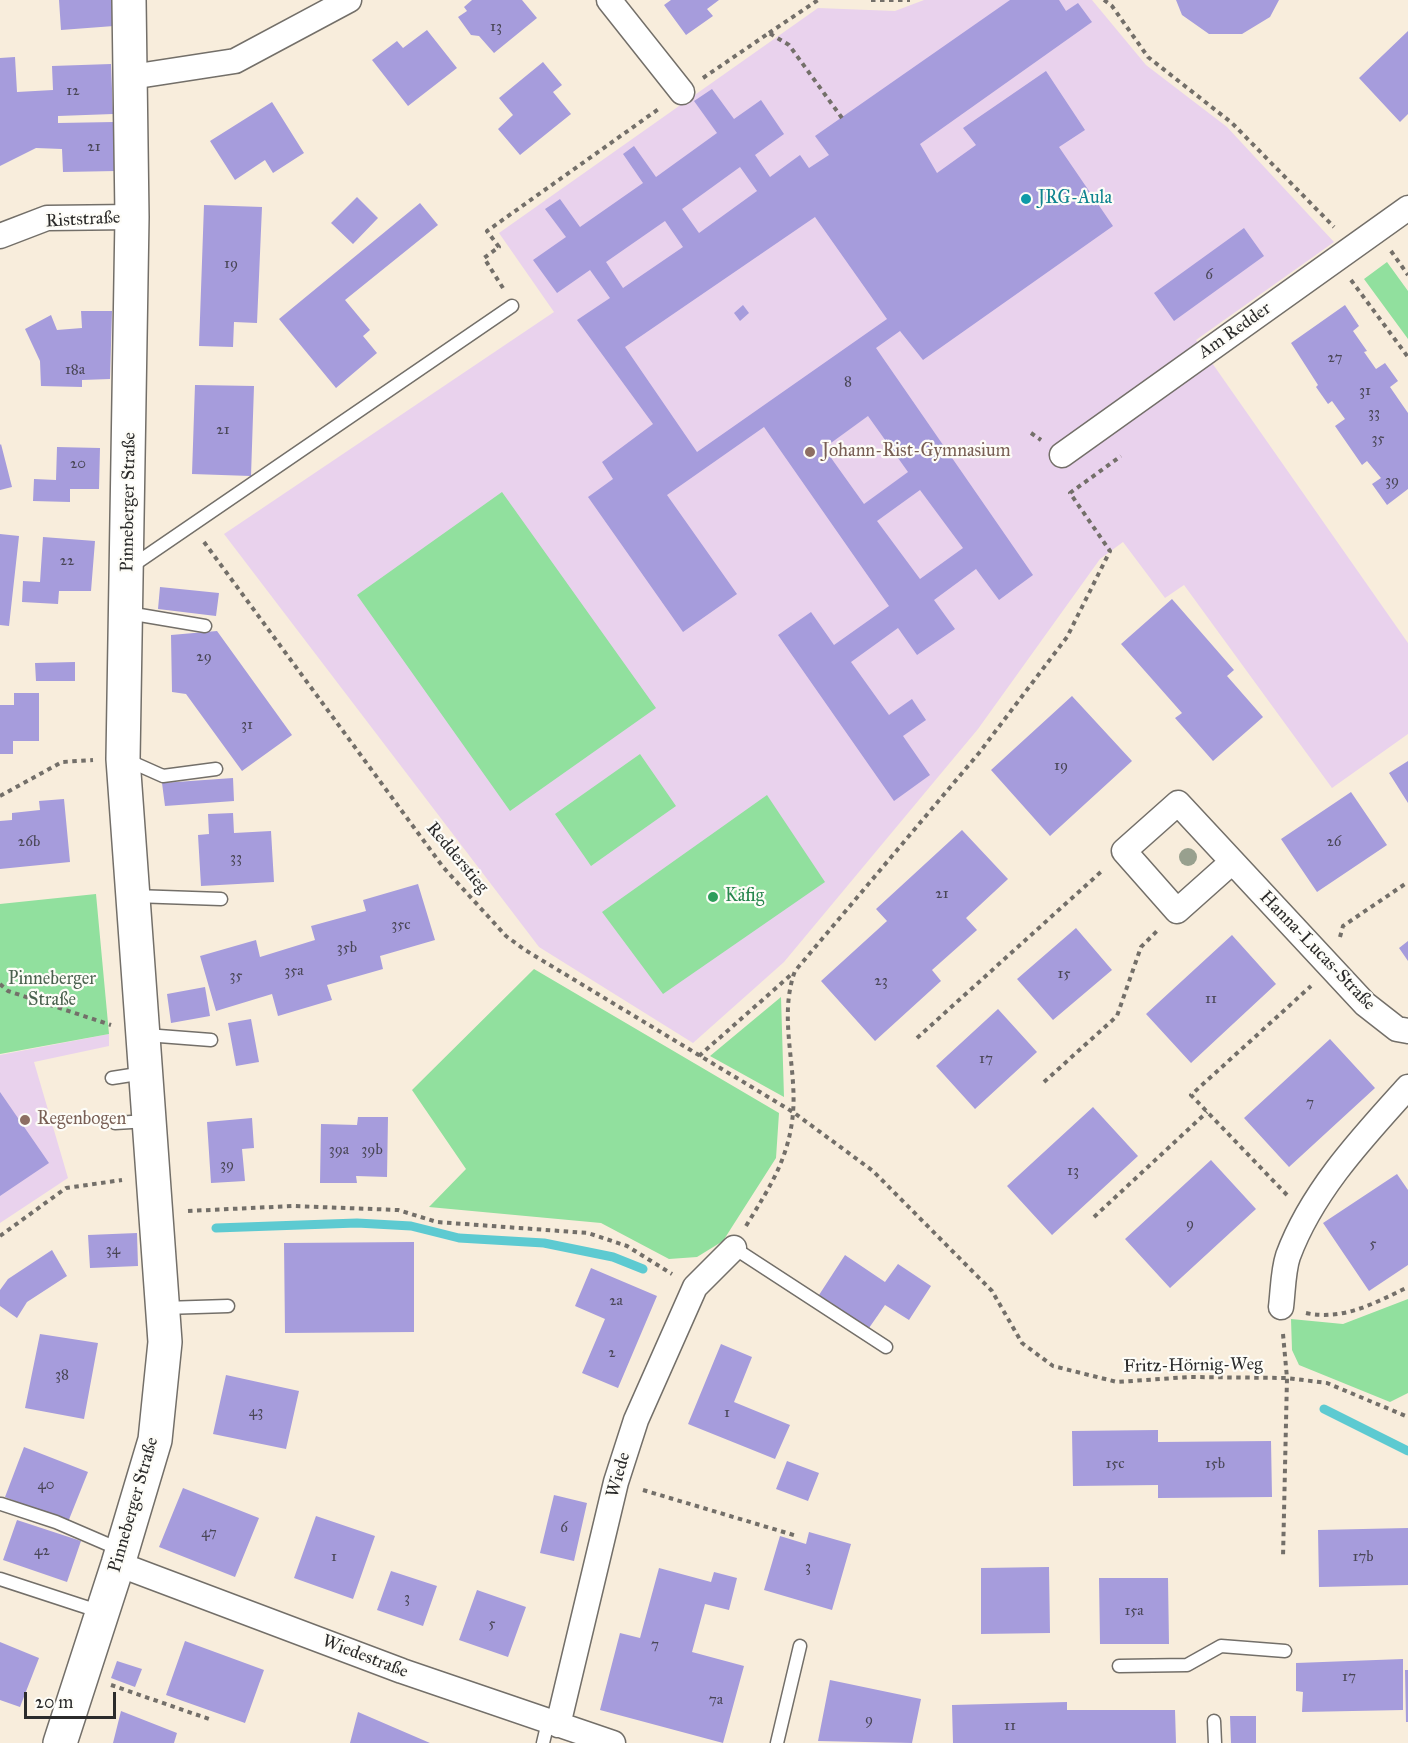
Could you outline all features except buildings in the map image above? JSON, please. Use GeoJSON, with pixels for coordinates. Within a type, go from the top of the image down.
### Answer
{"type":"FeatureCollection","features":[{"type":"Feature","properties":{"kind":"main road","name":"Pinneberger Straße"},"geometry":{"type":"LineString","coordinates":[[60,1743],[155,1440],[165,1342],[158,1214],[141,1035],[123,759],[128,568],[132,217],[129,0]]}},
{"type":"Feature","properties":{"kind":"street"},"geometry":{"type":"LineString","coordinates":[[131,77],[235,61],[349,0]]}},
{"type":"Feature","properties":{"kind":"street"},"geometry":{"type":"LineString","coordinates":[[609,0],[682,92]]}},
{"type":"Feature","properties":{"kind":"street","name":"Am Redder"},"geometry":{"type":"LineString","coordinates":[[1062,455],[1408,208]]}},
{"type":"Feature","properties":{"kind":"street","name":"Riststraße"},"geometry":{"type":"LineString","coordinates":[[0,236],[47,218],[132,217]]}},
{"type":"Feature","properties":{"kind":"street","name":"Hanna-Lucas-Straße"},"geometry":{"type":"LineString","coordinates":[[1124,851],[1178,803],[1365,1004],[1397,1029],[1408,1031]]}},
{"type":"Feature","properties":{"kind":"street"},"geometry":{"type":"LineString","coordinates":[[1124,851],[1177,911],[1232,862]]}},
{"type":"Feature","properties":{"kind":"street"},"geometry":{"type":"LineString","coordinates":[[1281,1307],[1287,1258],[1324,1187],[1361,1139],[1408,1087]]}},
{"type":"Feature","properties":{"kind":"street","name":"Wiede"},"geometry":{"type":"LineString","coordinates":[[550,1730],[616,1482],[636,1420],[694,1287],[734,1248]]}},
{"type":"Feature","properties":{"kind":"street","name":"Wiedestraße"},"geometry":{"type":"LineString","coordinates":[[120,1557],[550,1730],[613,1743]]}},
{"type":"Feature","properties":{"kind":"lane"},"geometry":{"type":"LineString","coordinates":[[128,568],[509,301]]}},
{"type":"Feature","properties":{"kind":"lane"},"geometry":{"type":"LineString","coordinates":[[127,612],[205,626]]}},
{"type":"Feature","properties":{"kind":"lane"},"geometry":{"type":"LineString","coordinates":[[123,759],[163,776],[216,769]]}},
{"type":"Feature","properties":{"kind":"lane"},"geometry":{"type":"LineString","coordinates":[[132,896],[222,899]]}},
{"type":"Feature","properties":{"kind":"lane"},"geometry":{"type":"LineString","coordinates":[[141,1035],[211,1040]]}},
{"type":"Feature","properties":{"kind":"lane"},"geometry":{"type":"LineString","coordinates":[[112,1078],[145,1073]]}},
{"type":"Feature","properties":{"kind":"lane"},"geometry":{"type":"LineString","coordinates":[[115,1123],[149,1120]]}},
{"type":"Feature","properties":{"kind":"lane"},"geometry":{"type":"LineString","coordinates":[[734,1248],[885,1347]]}},
{"type":"Feature","properties":{"kind":"lane"},"geometry":{"type":"LineString","coordinates":[[163,1308],[228,1306]]}},
{"type":"Feature","properties":{"kind":"lane"},"geometry":{"type":"LineString","coordinates":[[1,1504],[56,1522],[120,1557]]}},
{"type":"Feature","properties":{"kind":"lane"},"geometry":{"type":"LineString","coordinates":[[0,1579],[102,1612]]}},
{"type":"Feature","properties":{"kind":"lane"},"geometry":{"type":"LineString","coordinates":[[777,1743],[800,1646]]}},
{"type":"Feature","properties":{"kind":"lane"},"geometry":{"type":"LineString","coordinates":[[1119,1666],[1187,1665],[1221,1646],[1285,1651]]}},
{"type":"Feature","properties":{"kind":"lane"},"geometry":{"type":"LineString","coordinates":[[1214,1720],[1215,1743]]}},
{"type":"Feature","properties":{"kind":"path"},"geometry":{"type":"LineString","coordinates":[[509,301],[484,258],[499,247],[487,231],[682,92],[818,0]]}},
{"type":"Feature","properties":{"kind":"path"},"geometry":{"type":"LineString","coordinates":[[871,0],[910,0]]}},
{"type":"Feature","properties":{"kind":"path"},"geometry":{"type":"LineString","coordinates":[[1104,0],[1112,6],[1148,57],[1232,123],[1345,253],[1408,357]]}},
{"type":"Feature","properties":{"kind":"path"},"geometry":{"type":"LineString","coordinates":[[770,33],[789,45],[842,118]]}},
{"type":"Feature","properties":{"kind":"path"},"geometry":{"type":"LineString","coordinates":[[699,1056],[795,971],[978,753],[1066,637],[1110,551],[1070,493],[1121,456]]}},
{"type":"Feature","properties":{"kind":"path","name":"Redderstieg"},"geometry":{"type":"LineString","coordinates":[[191,525],[443,867],[506,936],[525,950],[793,1112]]}},
{"type":"Feature","properties":{"kind":"path"},"geometry":{"type":"LineString","coordinates":[[0,796],[62,762],[123,759]]}},
{"type":"Feature","properties":{"kind":"path"},"geometry":{"type":"LineString","coordinates":[[916,1038],[1124,851]]}},
{"type":"Feature","properties":{"kind":"path"},"geometry":{"type":"LineString","coordinates":[[1308,1217],[1191,1095],[1331,968],[1343,926],[1408,882]]}},
{"type":"Feature","properties":{"kind":"path"},"geometry":{"type":"LineString","coordinates":[[1044,1082],[1117,1016],[1141,946],[1177,911]]}},
{"type":"Feature","properties":{"kind":"path"},"geometry":{"type":"LineString","coordinates":[[734,1248],[782,1164],[793,1112],[788,1046],[789,988],[795,971]]}},
{"type":"Feature","properties":{"kind":"path"},"geometry":{"type":"LineString","coordinates":[[0,984],[8,991],[141,1035]]}},
{"type":"Feature","properties":{"kind":"path","name":"Fritz-Hörnig-Weg"},"geometry":{"type":"LineString","coordinates":[[793,1112],[873,1171],[992,1291],[1023,1343],[1053,1366],[1117,1382],[1189,1377],[1287,1378],[1327,1383],[1407,1415]]}},
{"type":"Feature","properties":{"kind":"path"},"geometry":{"type":"LineString","coordinates":[[1094,1216],[1207,1112]]}},
{"type":"Feature","properties":{"kind":"path"},"geometry":{"type":"LineString","coordinates":[[0,1236],[66,1188],[154,1175]]}},
{"type":"Feature","properties":{"kind":"path"},"geometry":{"type":"LineString","coordinates":[[158,1214],[293,1206],[398,1210],[437,1222],[588,1233],[627,1246],[694,1287]]}},
{"type":"Feature","properties":{"kind":"path"},"geometry":{"type":"LineString","coordinates":[[1283,1558],[1287,1378],[1281,1307],[1326,1317],[1367,1306],[1408,1287]]}},
{"type":"Feature","properties":{"kind":"path"},"geometry":{"type":"LineString","coordinates":[[616,1482],[797,1536]]}},
{"type":"Feature","properties":{"kind":"path"},"geometry":{"type":"LineString","coordinates":[[82,1676],[209,1719]]}},
{"type":"Feature","properties":{"kind":"shaded area","name":"Johann-Rist-Gymnasium"},"geometry":{"type":"Polygon","coordinates":[[[924,0],[1092,0],[1146,65],[1227,127],[1334,242],[1196,340],[1408,643],[1408,734],[1332,788],[1184,585],[1165,598],[1123,542],[1100,559],[978,729],[784,962],[693,1043],[539,947],[224,534],[554,312],[499,233],[818,8],[895,11],[924,0]]]}},
{"type":"Feature","properties":{"kind":"shaded area","name":"Regenbogen"},"geometry":{"type":"Polygon","coordinates":[[[109,1034],[109,1046],[34,1062],[68,1178],[0,1223],[0,1055],[109,1034]]]}},
{"type":"Feature","properties":{"kind":"green space"},"geometry":{"type":"Polygon","coordinates":[[[1387,262],[1408,291],[1408,339],[1364,279],[1387,262]]]}},
{"type":"Feature","properties":{"kind":"green space"},"geometry":{"type":"Polygon","coordinates":[[[502,492],[656,708],[510,811],[357,595],[502,492]]]}},
{"type":"Feature","properties":{"kind":"green space"},"geometry":{"type":"Polygon","coordinates":[[[640,754],[676,806],[591,866],[555,814],[640,754]]]}},
{"type":"Feature","properties":{"kind":"green space","name":"Käfig"},"geometry":{"type":"Polygon","coordinates":[[[767,795],[825,882],[663,994],[602,912],[767,795]]]}},
{"type":"Feature","properties":{"kind":"green space","name":"Pinneberger Straße"},"geometry":{"type":"Polygon","coordinates":[[[96,894],[109,1034],[0,1054],[0,904],[96,894]]]}},
{"type":"Feature","properties":{"kind":"green space"},"geometry":{"type":"Polygon","coordinates":[[[534,969],[779,1113],[776,1158],[723,1241],[697,1257],[669,1259],[601,1223],[429,1207],[466,1169],[412,1090],[534,969]]]}},
{"type":"Feature","properties":{"kind":"green space"},"geometry":{"type":"Polygon","coordinates":[[[781,997],[784,1097],[710,1056],[781,997]]]}},
{"type":"Feature","properties":{"kind":"green space"},"geometry":{"type":"Polygon","coordinates":[[[1408,1299],[1408,1393],[1390,1402],[1299,1365],[1292,1350],[1291,1319],[1343,1324],[1408,1299]]]}},
{"type":"Feature","properties":{"kind":"waterway"},"geometry":{"type":"LineString","coordinates":[[216,1228],[357,1223],[411,1226],[459,1238],[544,1243],[613,1257],[643,1269]]}},
{"type":"Feature","properties":{"kind":"waterway"},"geometry":{"type":"LineString","coordinates":[[1324,1409],[1408,1451]]}},
{"type":"Feature","properties":{"kind":"place","name":"JRG-Aula"},"geometry":{"type":"Point","coordinates":[1026,199]}},
{"type":"Feature","properties":{"kind":"place","name":"Johann-Rist-Gymnasium"},"geometry":{"type":"Point","coordinates":[810,452]}},
{"type":"Feature","properties":{"kind":"place","name":"Käfig"},"geometry":{"type":"Point","coordinates":[713,897]}},
{"type":"Feature","properties":{"kind":"place","name":"Regenbogen"},"geometry":{"type":"Point","coordinates":[25,1120]}}]}
